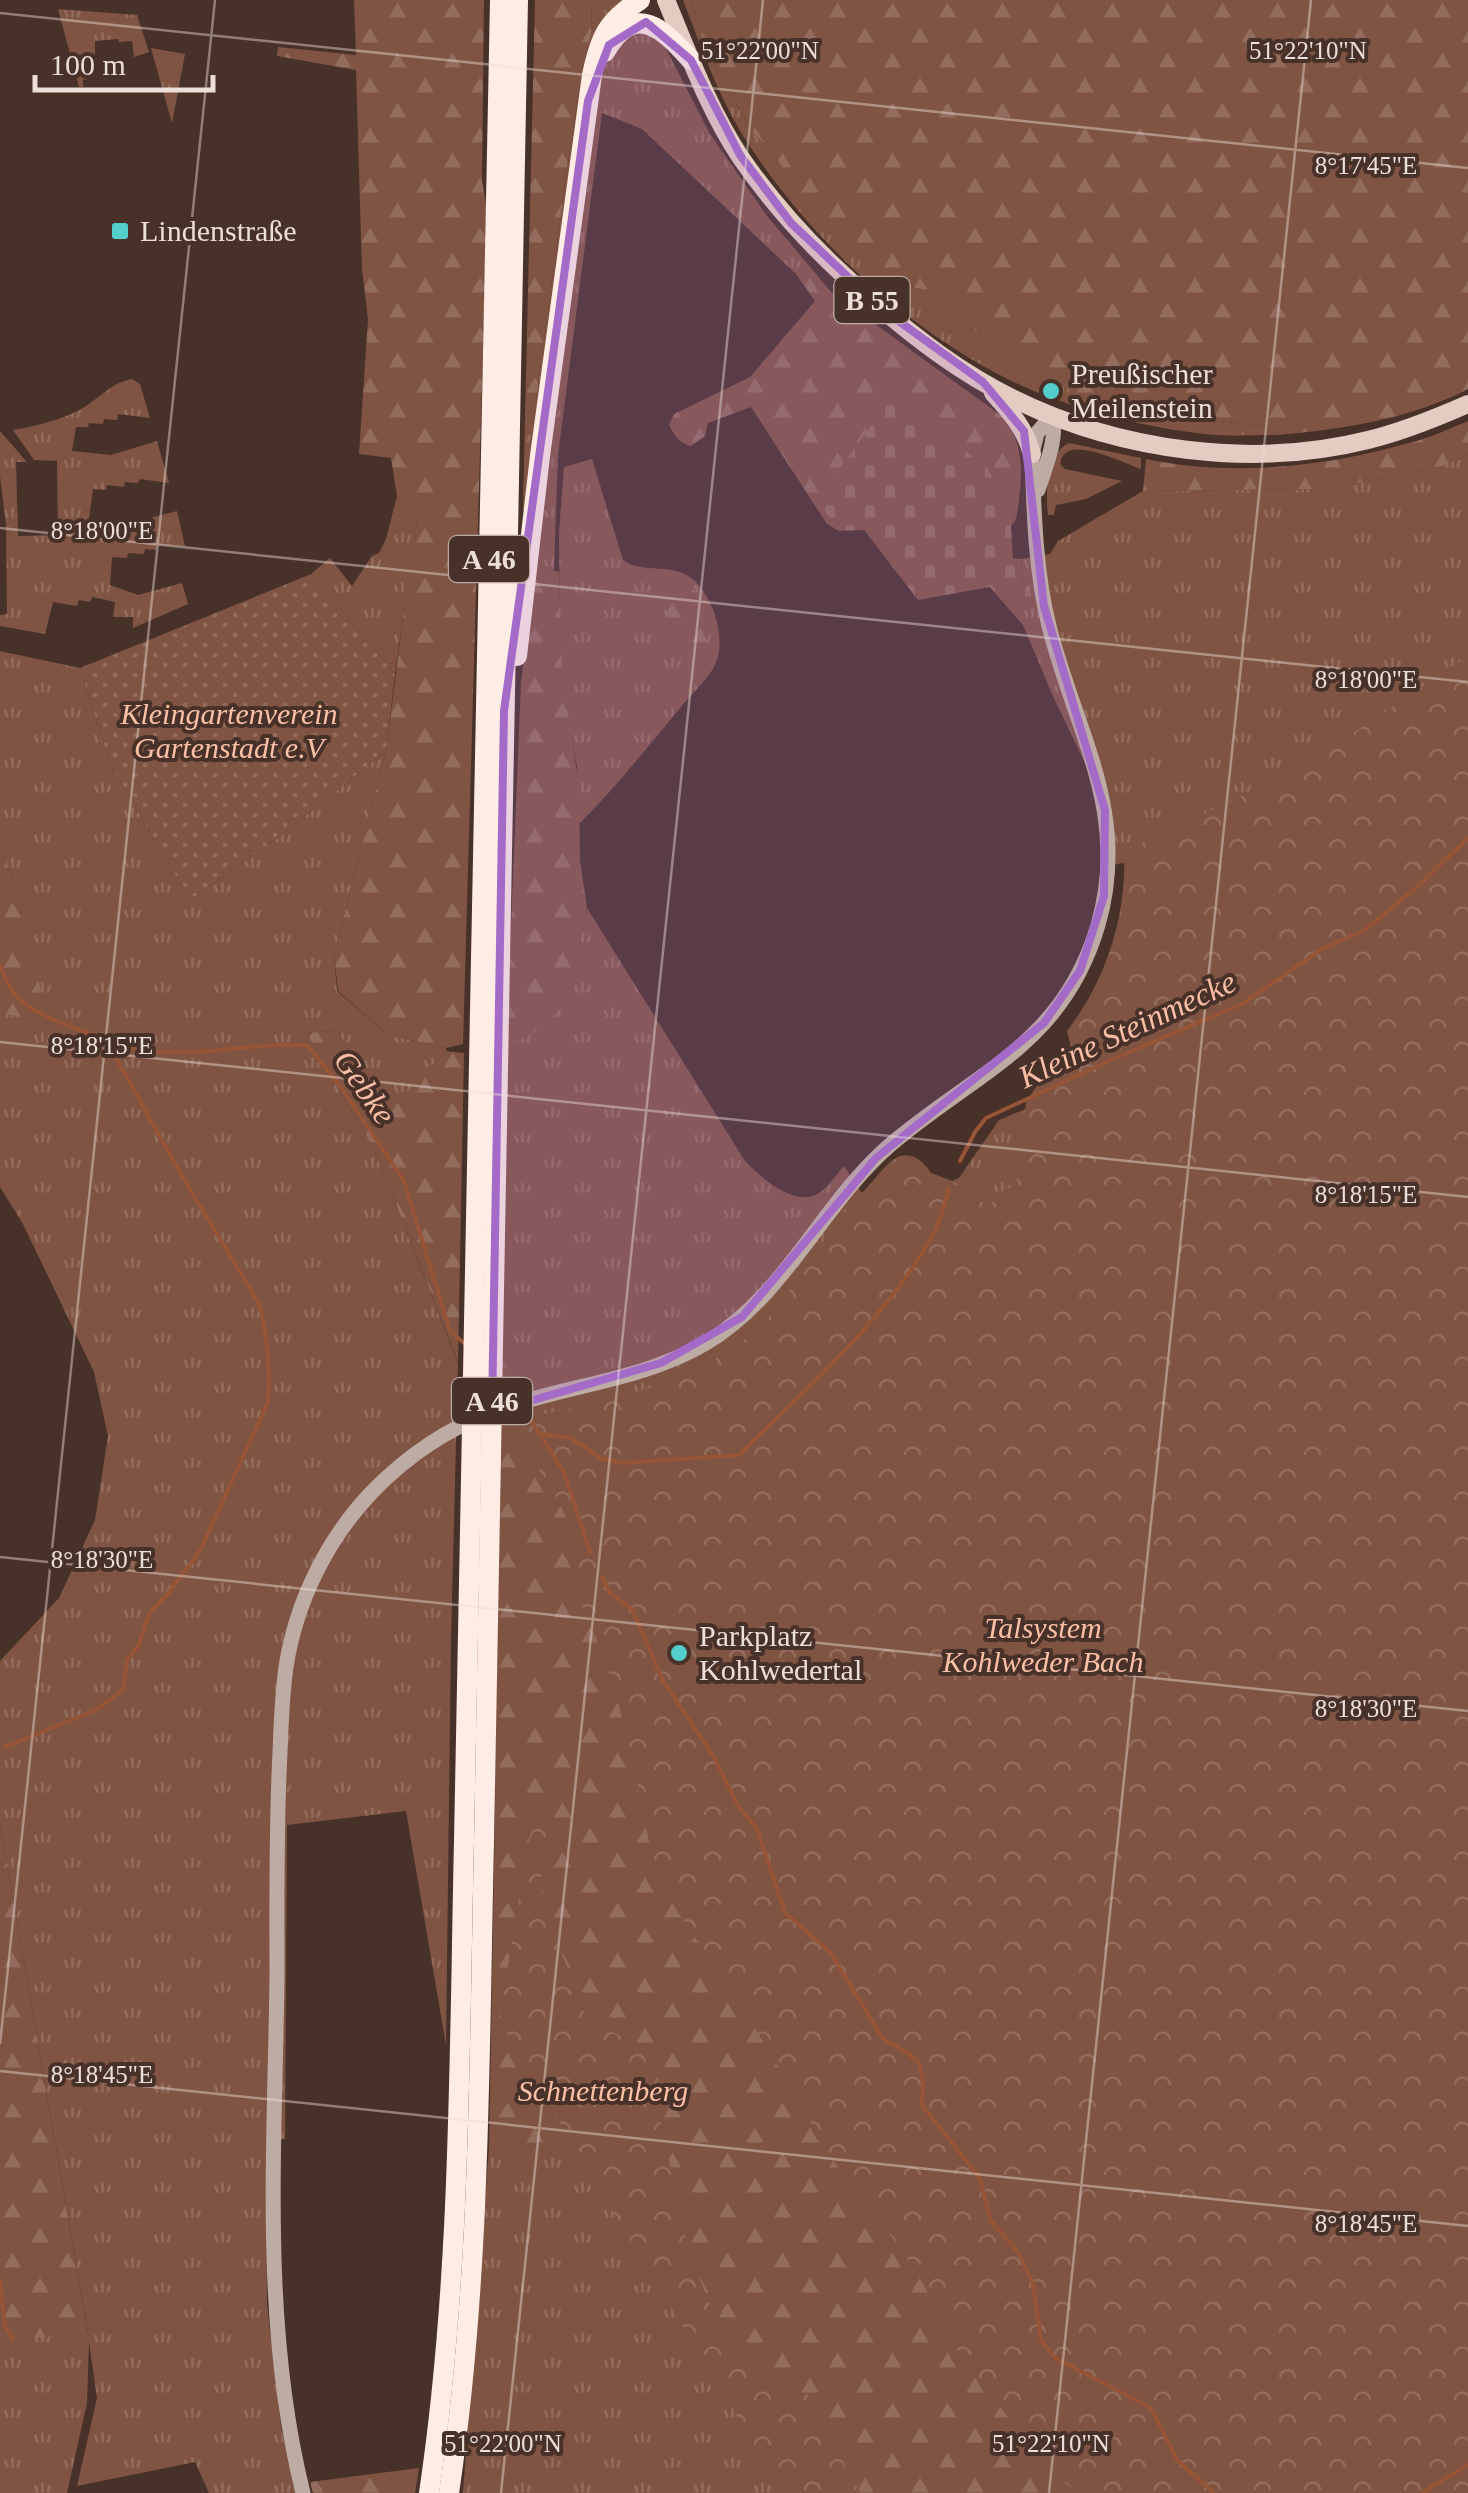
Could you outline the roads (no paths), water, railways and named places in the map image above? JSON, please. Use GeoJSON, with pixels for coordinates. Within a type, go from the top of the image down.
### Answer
{"type":"FeatureCollection","features":[{"type":"Feature","properties":{"kind":"highway","name":"A 46"},"geometry":{"type":"LineString","coordinates":[[449,2493],[464,2363],[476,2162],[474,1842],[490,959],[500,0]]}},
{"type":"Feature","properties":{"kind":"highway","name":"A 46"},"geometry":{"type":"LineString","coordinates":[[490,959],[504,711],[518,0]]}},
{"type":"Feature","properties":{"kind":"highway"},"geometry":{"type":"LineString","coordinates":[[504,711],[516,672],[588,101],[606,30],[617,16],[640,0]]}},
{"type":"Feature","properties":{"kind":"highway"},"geometry":{"type":"LineString","coordinates":[[588,101],[609,44],[635,24],[652,24],[662,29],[691,60]]}},
{"type":"Feature","properties":{"kind":"highway","name":"A 46"},"geometry":{"type":"LineString","coordinates":[[429,2493],[445,2362],[474,1842]]}},
{"type":"Feature","properties":{"kind":"main road","name":"B 55"},"geometry":{"type":"LineString","coordinates":[[666,0],[718,117],[740,155],[791,223],[836,270],[882,309],[934,351],[982,382],[1052,416],[1121,438],[1205,451],[1287,452],[1370,440],[1468,404]]}},
{"type":"Feature","properties":{"kind":"main road","name":"B 55"},"geometry":{"type":"LineString","coordinates":[[982,382],[1018,421],[1032,454]]}},
{"type":"Feature","properties":{"kind":"street"},"geometry":{"type":"LineString","coordinates":[[303,2493],[287,2421],[274,2277],[278,1784],[286,1666],[302,1606],[322,1560],[357,1509],[394,1471],[426,1446],[490,1412],[679,1357],[742,1318],[792,1263],[876,1158],[910,1128],[1011,1056],[1044,1023],[1071,986],[1087,955],[1102,909],[1108,863],[1107,832],[1094,760],[1048,624],[1038,564],[1032,454],[1037,433],[1052,416]]}},
{"type":"Feature","properties":{"kind":"street"},"geometry":{"type":"LineString","coordinates":[[1035,499],[1052,441],[1052,416]]}},
{"type":"Feature","properties":{"kind":"waterway","name":"Kleine Steinmecke"},"geometry":{"type":"LineString","coordinates":[[960,1161],[986,1118],[1242,1004],[1324,948],[1365,930],[1468,838]]}},
{"type":"Feature","properties":{"kind":"waterway","name":"Gebke"},"geometry":{"type":"LineString","coordinates":[[0,966],[13,992],[30,1007],[64,1024],[124,1045],[174,1052],[308,1046],[404,1181],[450,1331],[464,1343]]}},
{"type":"Feature","properties":{"kind":"waterway"},"geometry":{"type":"LineString","coordinates":[[5,1747],[96,1710],[123,1690],[127,1660],[138,1646],[150,1612],[200,1551],[268,1402],[268,1351],[258,1302],[179,1171],[115,1056],[110,1040]]}},
{"type":"Feature","properties":{"kind":"waterway","name":"Kleine Steinmecke"},"geometry":{"type":"LineString","coordinates":[[540,1434],[571,1438],[600,1458],[622,1463],[739,1455],[844,1351],[893,1295],[934,1233],[949,1189]]}},
{"type":"Feature","properties":{"kind":"waterway","name":"Gebke"},"geometry":{"type":"LineString","coordinates":[[499,1371],[516,1389]]}},
{"type":"Feature","properties":{"kind":"waterway"},"geometry":{"type":"LineString","coordinates":[[529,1417],[564,1472],[590,1552]]}},
{"type":"Feature","properties":{"kind":"waterway"},"geometry":{"type":"LineString","coordinates":[[602,1577],[610,1593],[632,1609],[663,1681],[714,1757],[739,1807],[757,1829],[785,1913],[830,1952],[884,2040],[907,2052],[919,2064],[922,2105],[979,2177],[991,2221],[1018,2252],[1033,2283],[1041,2340],[1055,2358],[1151,2408],[1178,2461],[1214,2493]]}},
{"type":"Feature","properties":{"kind":"waterway"},"geometry":{"type":"LineString","coordinates":[[0,2280],[5,2325],[13,2340]]}},
{"type":"Feature","properties":{"kind":"waterway"},"geometry":{"type":"LineString","coordinates":[[1422,2493],[1468,2465]]}},
{"type":"Feature","properties":{"kind":"place","name":"Lindenstraße"},"geometry":{"type":"Point","coordinates":[120,231]}},
{"type":"Feature","properties":{"kind":"place","name":"Preußischer Meilenstein"},"geometry":{"type":"Point","coordinates":[1051,391]}},
{"type":"Feature","properties":{"kind":"place","name":"Parkplatz Kohlwedertal"},"geometry":{"type":"Point","coordinates":[679,1653]}},
{"type":"Feature","properties":{"kind":"park label","name":"Kleingartenverein Gartenstadt e.V"},"geometry":{"type":"Point","coordinates":[229,731]}},
{"type":"Feature","properties":{"kind":"park label","name":"Talsystem Kohlweder Bach"},"geometry":{"type":"Point","coordinates":[1043,1645]}},
{"type":"Feature","properties":{"kind":"park label","name":"Schnettenberg"},"geometry":{"type":"Point","coordinates":[603,2091]}}]}
